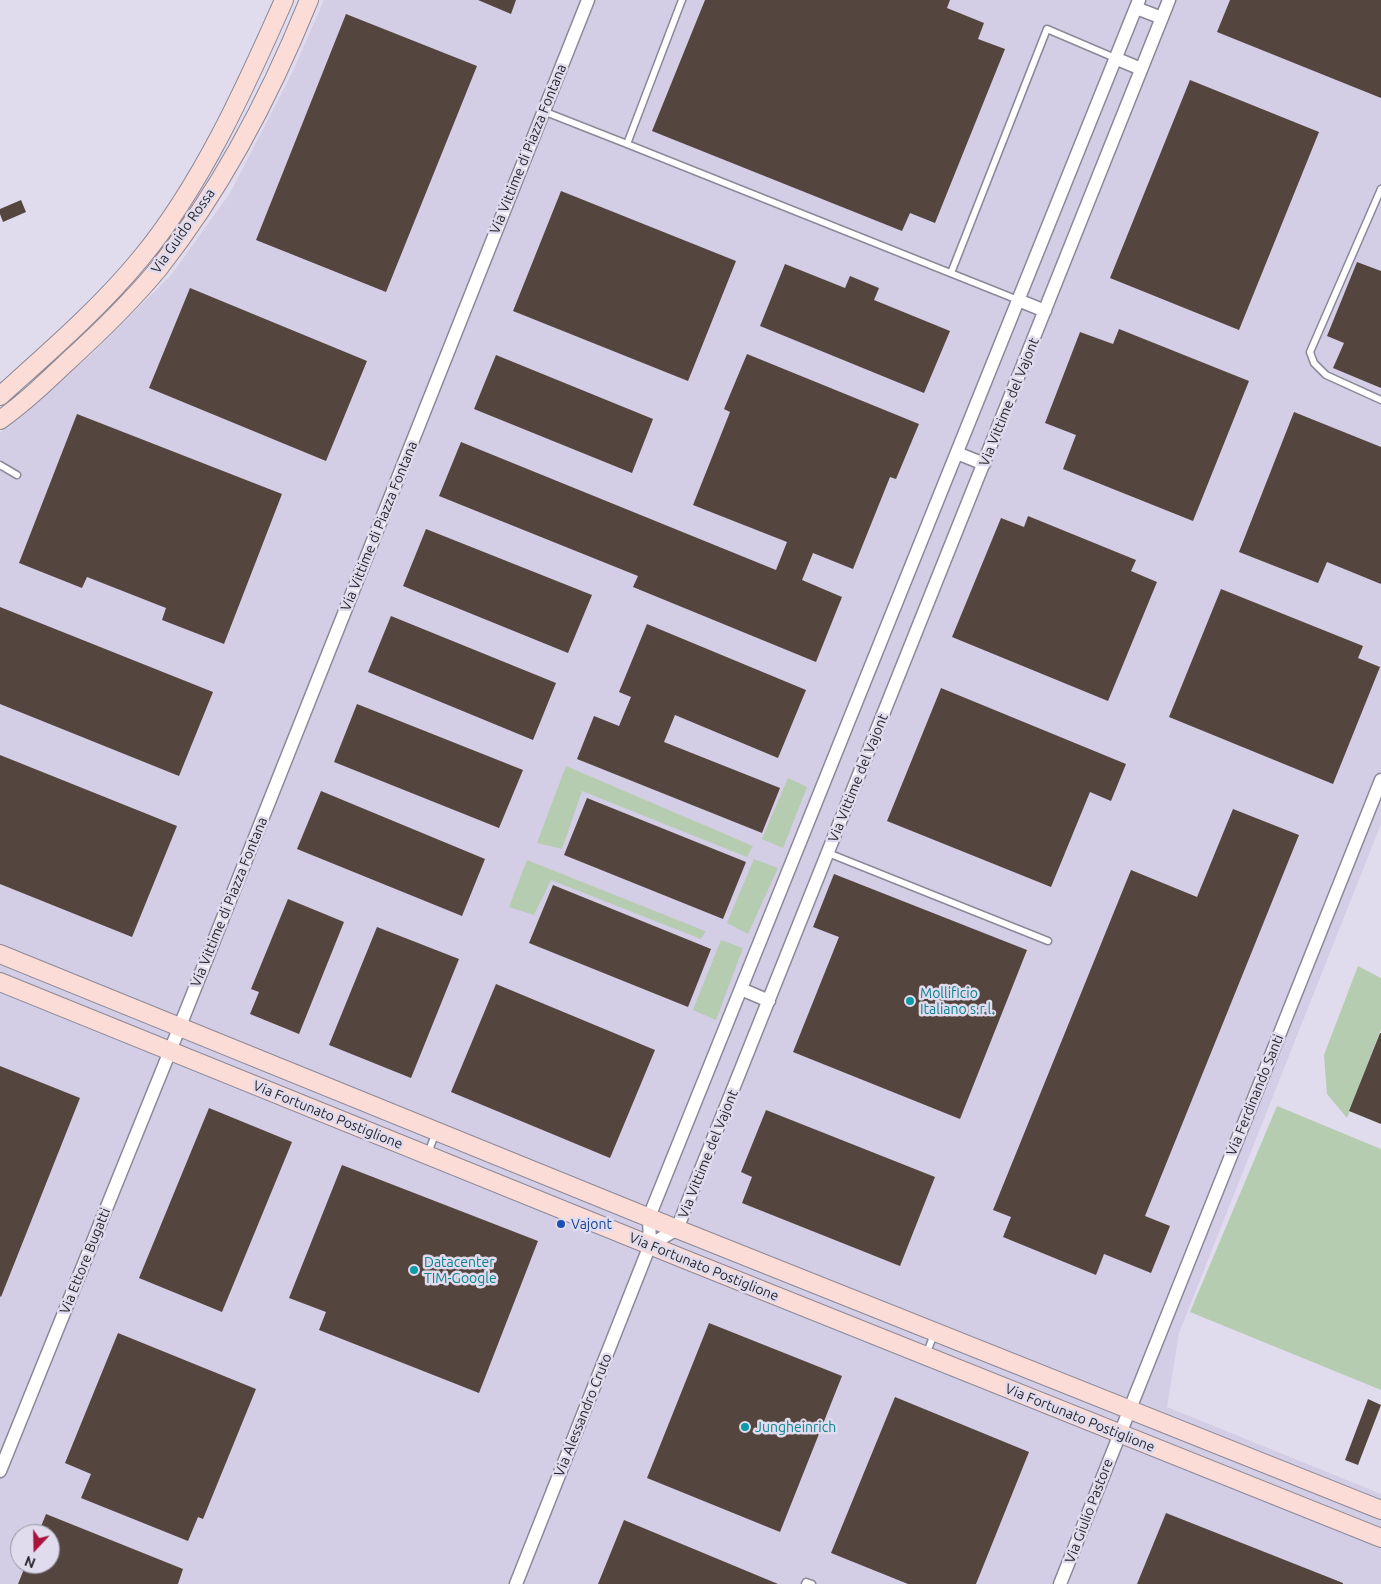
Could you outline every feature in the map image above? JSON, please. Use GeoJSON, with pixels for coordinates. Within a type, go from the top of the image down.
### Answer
{"type":"FeatureCollection","features":[{"type":"Feature","properties":{"kind":"street","name":"Via Guido Rossa"},"geometry":{"type":"LineString","coordinates":[[0,396],[93,312],[142,258],[177,208],[209,155],[248,80],[284,0]]}},
{"type":"Feature","properties":{"kind":"street","name":"Via Guido Rossa"},"geometry":{"type":"LineString","coordinates":[[0,420],[106,327],[158,268],[193,220],[229,165],[267,93],[308,0]]}},
{"type":"Feature","properties":{"kind":"street","name":"Via Vittime di Piazza Fontana"},"geometry":{"type":"LineString","coordinates":[[170,1051],[588,0]]}},
{"type":"Feature","properties":{"kind":"street","name":"Via Vittime del Vajont"},"geometry":{"type":"LineString","coordinates":[[650,1245],[677,1229],[1169,0]]}},
{"type":"Feature","properties":{"kind":"street"},"geometry":{"type":"LineString","coordinates":[[650,1245],[649,1217],[1137,4],[1162,18]]}},
{"type":"Feature","properties":{"kind":"street"},"geometry":{"type":"LineString","coordinates":[[1115,58],[1141,69]]}},
{"type":"Feature","properties":{"kind":"street"},"geometry":{"type":"LineString","coordinates":[[1018,300],[1045,311]]}},
{"type":"Feature","properties":{"kind":"street"},"geometry":{"type":"LineString","coordinates":[[957,453],[984,464]]}},
{"type":"Feature","properties":{"kind":"street","name":"Via Ferdinando Santi"},"geometry":{"type":"LineString","coordinates":[[1129,1409],[1381,780]]}},
{"type":"Feature","properties":{"kind":"street","name":"Via Fortunato Postiglione"},"geometry":{"type":"LineString","coordinates":[[0,954],[677,1229],[1381,1510]]}},
{"type":"Feature","properties":{"kind":"street","name":"Via Fortunato Postiglione"},"geometry":{"type":"LineString","coordinates":[[0,982],[1381,1538]]}},
{"type":"Feature","properties":{"kind":"street"},"geometry":{"type":"LineString","coordinates":[[741,990],[769,1001]]}},
{"type":"Feature","properties":{"kind":"street","name":"Via Ettore Bugatti"},"geometry":{"type":"LineString","coordinates":[[0,1471],[170,1051]]}},
{"type":"Feature","properties":{"kind":"street","name":"Via Alessandro Cruto"},"geometry":{"type":"LineString","coordinates":[[516,1584],[650,1245]]}},
{"type":"Feature","properties":{"kind":"street","name":"Via Giulio Pastore"},"geometry":{"type":"LineString","coordinates":[[1060,1584],[1129,1409]]}},
{"type":"Feature","properties":{"kind":"lane"},"geometry":{"type":"LineString","coordinates":[[627,144],[682,0]]}},
{"type":"Feature","properties":{"kind":"lane"},"geometry":{"type":"LineString","coordinates":[[951,273],[1047,29],[1115,58]]}},
{"type":"Feature","properties":{"kind":"lane"},"geometry":{"type":"LineString","coordinates":[[543,111],[1018,300]]}},
{"type":"Feature","properties":{"kind":"lane"},"geometry":{"type":"LineString","coordinates":[[1381,189],[1310,352],[1314,363],[1326,375],[1381,400]]}},
{"type":"Feature","properties":{"kind":"lane"},"geometry":{"type":"LineString","coordinates":[[0,465],[17,475]]}},
{"type":"Feature","properties":{"kind":"lane"},"geometry":{"type":"LineString","coordinates":[[828,853],[1048,942]]}},
{"type":"Feature","properties":{"kind":"lane"},"geometry":{"type":"LineString","coordinates":[[427,1155],[436,1131]]}},
{"type":"Feature","properties":{"kind":"lane"},"geometry":{"type":"LineString","coordinates":[[925,1356],[934,1331]]}},
{"type":"Feature","properties":{"kind":"lane"},"geometry":{"type":"LineString","coordinates":[[805,1584],[806,1582],[812,1584]]}},
{"type":"Feature","properties":{"kind":"shaded area"},"geometry":{"type":"Polygon","coordinates":[[[324,0],[1381,0],[1381,824],[1179,1333],[1167,1407],[1381,1494],[1381,1584],[0,1584],[0,433],[93,353],[172,274],[230,193],[292,73],[324,0]]]}},
{"type":"Feature","properties":{"kind":"green space"},"geometry":{"type":"Polygon","coordinates":[[[566,766],[753,846],[747,857],[582,791],[562,849],[537,843],[566,766]]]}},
{"type":"Feature","properties":{"kind":"green space"},"geometry":{"type":"Polygon","coordinates":[[[788,778],[807,787],[783,848],[762,839],[788,778]]]}},
{"type":"Feature","properties":{"kind":"green space"},"geometry":{"type":"Polygon","coordinates":[[[754,859],[778,868],[748,934],[727,923],[754,859]]]}},
{"type":"Feature","properties":{"kind":"green space"},"geometry":{"type":"Polygon","coordinates":[[[527,860],[706,931],[701,939],[551,880],[534,915],[509,907],[527,860]]]}},
{"type":"Feature","properties":{"kind":"green space"},"geometry":{"type":"Polygon","coordinates":[[[721,940],[743,948],[716,1020],[693,1010],[721,940]]]}},
{"type":"Feature","properties":{"kind":"green space"},"geometry":{"type":"Polygon","coordinates":[[[1358,966],[1381,978],[1381,1029],[1347,1118],[1327,1094],[1324,1055],[1358,966]]]}},
{"type":"Feature","properties":{"kind":"green space"},"geometry":{"type":"Polygon","coordinates":[[[1277,1106],[1381,1149],[1381,1390],[1190,1312],[1277,1106]]]}},
{"type":"Feature","properties":{"kind":"building"},"geometry":{"type":"Polygon","coordinates":[[[478,0],[516,0],[511,14],[478,0]]]}},
{"type":"Feature","properties":{"kind":"building"},"geometry":{"type":"Polygon","coordinates":[[[705,0],[950,0],[947,8],[984,23],[978,39],[1005,49],[935,223],[910,213],[902,231],[652,131],[705,0]]]}},
{"type":"Feature","properties":{"kind":"building"},"geometry":{"type":"Polygon","coordinates":[[[1230,0],[1381,0],[1381,98],[1217,32],[1230,0]]]}},
{"type":"Feature","properties":{"kind":"building"},"geometry":{"type":"Polygon","coordinates":[[[346,14],[477,66],[386,292],[256,240],[346,14]]]}},
{"type":"Feature","properties":{"kind":"building"},"geometry":{"type":"Polygon","coordinates":[[[1190,80],[1319,132],[1239,330],[1110,278],[1190,80]]]}},
{"type":"Feature","properties":{"kind":"building"},"geometry":{"type":"Polygon","coordinates":[[[561,191],[736,261],[688,381],[513,311],[561,191]]]}},
{"type":"Feature","properties":{"kind":"building"},"geometry":{"type":"Polygon","coordinates":[[[21,200],[26,212],[3,222],[0,209],[21,200]]]}},
{"type":"Feature","properties":{"kind":"building"},"geometry":{"type":"Polygon","coordinates":[[[1357,262],[1381,271],[1381,388],[1333,368],[1344,343],[1327,336],[1357,262]]]}},
{"type":"Feature","properties":{"kind":"building"},"geometry":{"type":"Polygon","coordinates":[[[785,264],[845,288],[850,276],[879,288],[874,300],[950,331],[924,393],[760,326],[785,264]]]}},
{"type":"Feature","properties":{"kind":"building"},"geometry":{"type":"Polygon","coordinates":[[[190,288],[367,361],[326,461],[149,388],[190,288]]]}},
{"type":"Feature","properties":{"kind":"building"},"geometry":{"type":"Polygon","coordinates":[[[1119,329],[1249,381],[1193,521],[1063,469],[1076,435],[1045,423],[1080,332],[1113,344],[1119,329]]]}},
{"type":"Feature","properties":{"kind":"building"},"geometry":{"type":"Polygon","coordinates":[[[747,354],[919,424],[896,479],[890,477],[853,569],[813,553],[802,580],[842,597],[816,662],[633,587],[638,576],[439,496],[461,442],[776,570],[787,542],[693,505],[730,412],[724,409],[747,354]]]}},
{"type":"Feature","properties":{"kind":"building"},"geometry":{"type":"Polygon","coordinates":[[[496,355],[653,419],[632,473],[474,409],[496,355]]]}},
{"type":"Feature","properties":{"kind":"building"},"geometry":{"type":"Polygon","coordinates":[[[1294,412],[1381,447],[1381,584],[1327,562],[1318,583],[1239,552],[1294,412]]]}},
{"type":"Feature","properties":{"kind":"building"},"geometry":{"type":"Polygon","coordinates":[[[77,414],[282,494],[224,644],[162,620],[166,608],[87,577],[82,588],[19,563],[77,414]]]}},
{"type":"Feature","properties":{"kind":"building"},"geometry":{"type":"Polygon","coordinates":[[[1028,516],[1136,560],[1131,571],[1157,582],[1108,701],[952,637],[1001,518],[1024,527],[1028,516]]]}},
{"type":"Feature","properties":{"kind":"building"},"geometry":{"type":"Polygon","coordinates":[[[426,529],[592,595],[568,653],[403,586],[426,529]]]}},
{"type":"Feature","properties":{"kind":"building"},"geometry":{"type":"Polygon","coordinates":[[[1221,589],[1363,646],[1358,658],[1380,667],[1333,784],[1169,717],[1221,589]]]}},
{"type":"Feature","properties":{"kind":"building"},"geometry":{"type":"Polygon","coordinates":[[[0,607],[213,692],[179,776],[0,704],[0,607]]]}},
{"type":"Feature","properties":{"kind":"building"},"geometry":{"type":"Polygon","coordinates":[[[391,616],[556,683],[533,740],[368,672],[391,616]]]}},
{"type":"Feature","properties":{"kind":"building"},"geometry":{"type":"Polygon","coordinates":[[[647,624],[806,690],[778,758],[675,715],[664,742],[780,788],[762,833],[577,759],[594,716],[619,726],[631,697],[619,692],[647,624]]]}},
{"type":"Feature","properties":{"kind":"building"},"geometry":{"type":"Polygon","coordinates":[[[941,688],[1126,764],[1111,801],[1090,792],[1051,887],[887,821],[941,688]]]}},
{"type":"Feature","properties":{"kind":"building"},"geometry":{"type":"Polygon","coordinates":[[[357,704],[523,770],[499,828],[334,762],[357,704]]]}},
{"type":"Feature","properties":{"kind":"building"},"geometry":{"type":"Polygon","coordinates":[[[0,755],[177,826],[132,937],[0,884],[0,755]]]}},
{"type":"Feature","properties":{"kind":"building"},"geometry":{"type":"Polygon","coordinates":[[[321,791],[485,859],[462,916],[297,849],[321,791]]]}},
{"type":"Feature","properties":{"kind":"building"},"geometry":{"type":"Polygon","coordinates":[[[587,798],[746,862],[723,919],[564,855],[587,798]]]}},
{"type":"Feature","properties":{"kind":"building"},"geometry":{"type":"Polygon","coordinates":[[[1233,809],[1299,835],[1145,1216],[1170,1226],[1151,1273],[1104,1254],[1096,1275],[1003,1237],[1011,1217],[993,1210],[1131,870],[1197,897],[1233,809]]]}},
{"type":"Feature","properties":{"kind":"building","name":"Mollificio Italiano s.r.l."},"geometry":{"type":"Polygon","coordinates":[[[834,874],[1027,950],[960,1119],[793,1052],[839,937],[813,927],[834,874]]]}},
{"type":"Feature","properties":{"kind":"building"},"geometry":{"type":"Polygon","coordinates":[[[553,885],[711,949],[688,1007],[529,943],[553,885]]]}},
{"type":"Feature","properties":{"kind":"building"},"geometry":{"type":"Polygon","coordinates":[[[288,899],[344,922],[299,1034],[250,1014],[259,992],[251,989],[288,899]]]}},
{"type":"Feature","properties":{"kind":"building"},"geometry":{"type":"Polygon","coordinates":[[[377,927],[459,959],[411,1078],[329,1045],[377,927]]]}},
{"type":"Feature","properties":{"kind":"building"},"geometry":{"type":"Polygon","coordinates":[[[496,984],[655,1050],[610,1158],[451,1092],[496,984]]]}},
{"type":"Feature","properties":{"kind":"building"},"geometry":{"type":"Polygon","coordinates":[[[1381,1033],[1381,1124],[1349,1111],[1381,1033]]]}},
{"type":"Feature","properties":{"kind":"building"},"geometry":{"type":"Polygon","coordinates":[[[0,1066],[80,1098],[1,1297],[0,1296],[0,1066]]]}},
{"type":"Feature","properties":{"kind":"building"},"geometry":{"type":"Polygon","coordinates":[[[209,1108],[292,1142],[222,1312],[139,1278],[209,1108]]]}},
{"type":"Feature","properties":{"kind":"building"},"geometry":{"type":"Polygon","coordinates":[[[766,1110],[935,1177],[900,1266],[742,1203],[752,1177],[741,1172],[766,1110]]]}},
{"type":"Feature","properties":{"kind":"building","name":"Datacenter TIM-Google"},"geometry":{"type":"Polygon","coordinates":[[[342,1165],[538,1241],[479,1393],[319,1330],[326,1312],[289,1298],[342,1165]]]}},
{"type":"Feature","properties":{"kind":"building","name":"Jungheinrich"},"geometry":{"type":"Polygon","coordinates":[[[709,1323],[842,1376],[780,1532],[647,1478],[709,1323]]]}},
{"type":"Feature","properties":{"kind":"building"},"geometry":{"type":"Polygon","coordinates":[[[118,1333],[256,1389],[203,1519],[198,1517],[188,1541],[81,1498],[91,1474],[65,1463],[118,1333]]]}},
{"type":"Feature","properties":{"kind":"building"},"geometry":{"type":"Polygon","coordinates":[[[895,1397],[1029,1452],[976,1584],[908,1584],[831,1553],[895,1397]]]}},
{"type":"Feature","properties":{"kind":"building"},"geometry":{"type":"Polygon","coordinates":[[[1368,1399],[1381,1405],[1358,1465],[1345,1460],[1368,1399]]]}},
{"type":"Feature","properties":{"kind":"building"},"geometry":{"type":"Polygon","coordinates":[[[1166,1513],[1343,1583],[1343,1584],[1137,1584],[1166,1513]]]}},
{"type":"Feature","properties":{"kind":"building"},"geometry":{"type":"Polygon","coordinates":[[[46,1514],[183,1569],[178,1584],[18,1584],[22,1574],[60,1574],[60,1524],[42,1524],[46,1514]]]}},
{"type":"Feature","properties":{"kind":"building"},"geometry":{"type":"Polygon","coordinates":[[[624,1520],[778,1584],[598,1584],[624,1520]]]}},
{"type":"Feature","properties":{"kind":"place","name":"Mollificio Italiano s.r.l."},"geometry":{"type":"Point","coordinates":[910,1001]}},
{"type":"Feature","properties":{"kind":"place","name":"Vajont"},"geometry":{"type":"Point","coordinates":[561,1224]}},
{"type":"Feature","properties":{"kind":"place","name":"Datacenter TIM-Google"},"geometry":{"type":"Point","coordinates":[414,1270]}},
{"type":"Feature","properties":{"kind":"place","name":"Jungheinrich"},"geometry":{"type":"Point","coordinates":[745,1427]}}]}
